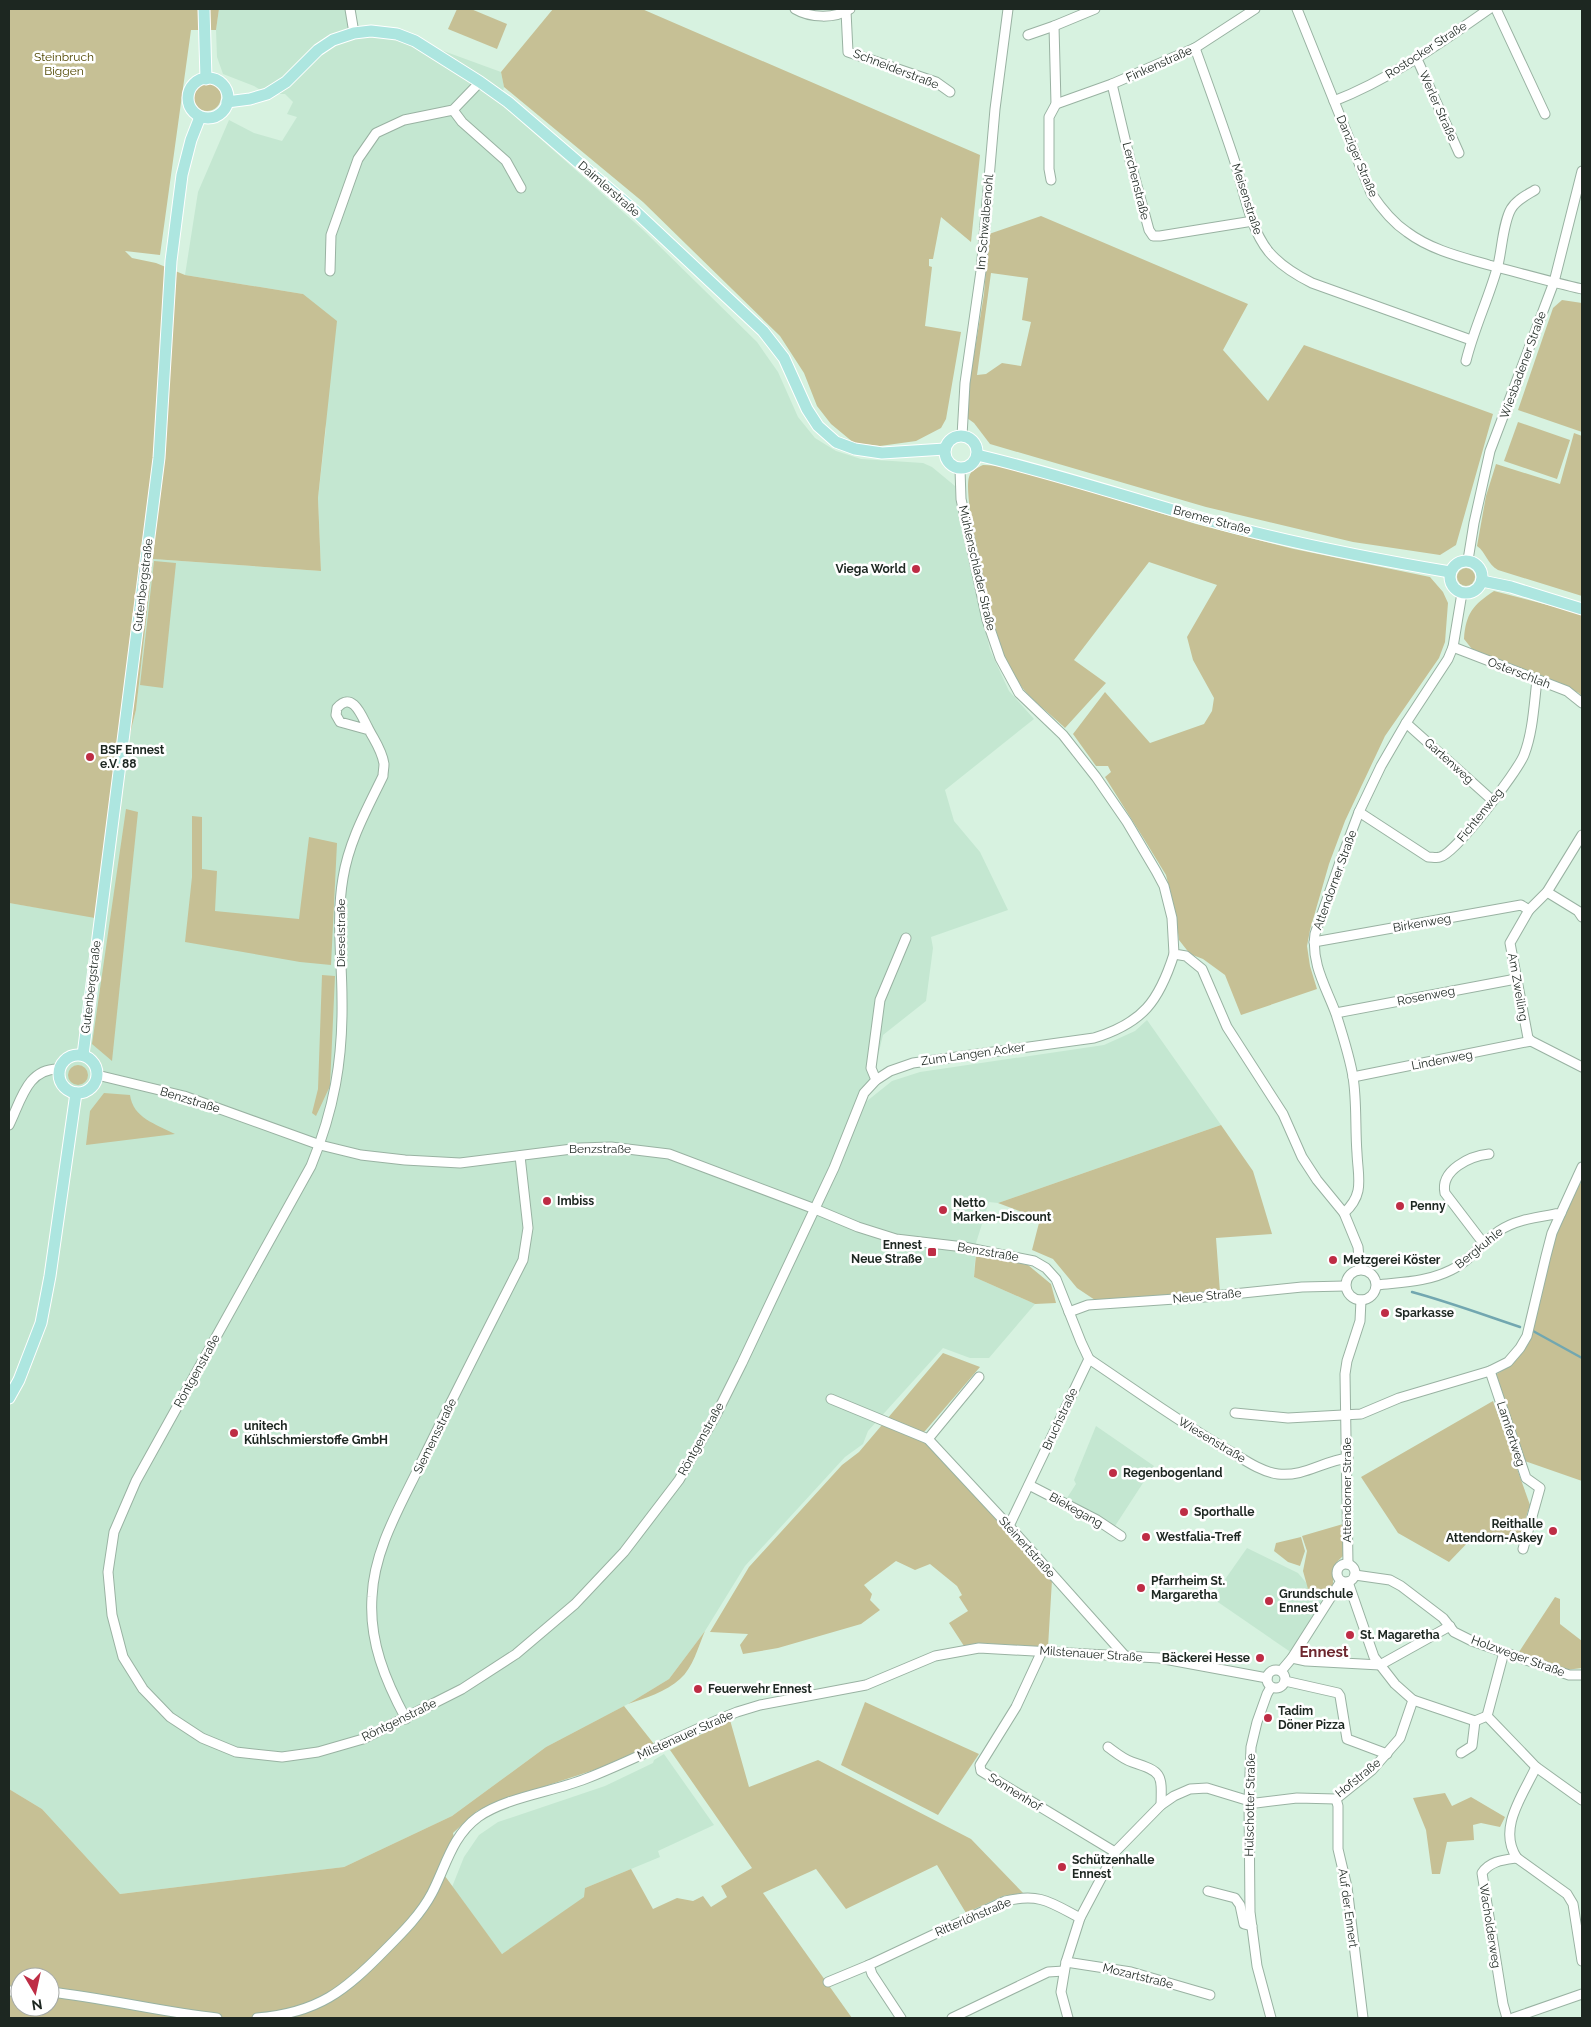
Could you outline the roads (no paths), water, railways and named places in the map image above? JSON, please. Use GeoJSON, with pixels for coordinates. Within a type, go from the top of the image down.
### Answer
{"type":"FeatureCollection","features":[{"type":"Feature","properties":{"kind":"main road"},"geometry":{"type":"LineString","coordinates":[[204,9],[206,79]]}},
{"type":"Feature","properties":{"kind":"main road","name":"Daimlerstraße"},"geometry":{"type":"LineString","coordinates":[[227,102],[250,100],[267,94],[286,82],[318,50],[333,40],[354,33],[372,31],[397,34],[415,41],[508,102],[635,211],[763,332],[784,358],[807,409],[818,426],[836,442],[855,450],[882,453],[945,449]]}},
{"type":"Feature","properties":{"kind":"main road"},"geometry":{"type":"LineString","coordinates":[[206,79],[218,81],[226,90],[227,102],[222,112],[217,116],[205,118],[190,108],[188,95],[194,84],[206,79]]}},
{"type":"Feature","properties":{"kind":"main road","name":"Gutenbergstraße"},"geometry":{"type":"LineString","coordinates":[[82,1055],[160,458],[171,261],[182,175],[191,140],[200,116]]}},
{"type":"Feature","properties":{"kind":"main road"},"geometry":{"type":"LineString","coordinates":[[962,436],[972,440],[978,450],[973,464],[960,468],[950,464],[947,460],[945,449],[949,441],[962,436]]}},
{"type":"Feature","properties":{"kind":"main road","name":"Bremer Straße"},"geometry":{"type":"LineString","coordinates":[[977,455],[1023,466],[1205,520],[1304,544],[1450,572]]}},
{"type":"Feature","properties":{"kind":"main road"},"geometry":{"type":"LineString","coordinates":[[1468,560],[1478,566],[1482,573],[1482,581],[1472,592],[1462,593],[1452,585],[1450,572],[1457,562],[1468,560]]}},
{"type":"Feature","properties":{"kind":"main road"},"geometry":{"type":"LineString","coordinates":[[1482,581],[1511,587],[1582,609]]}},
{"type":"Feature","properties":{"kind":"main road"},"geometry":{"type":"LineString","coordinates":[[82,1055],[89,1058],[95,1065],[97,1075],[90,1089],[76,1093],[65,1089],[62,1085],[59,1078],[60,1069],[64,1061],[70,1057],[82,1055]]}},
{"type":"Feature","properties":{"kind":"main road"},"geometry":{"type":"LineString","coordinates":[[9,1398],[19,1380],[41,1322],[50,1276],[76,1093]]}},
{"type":"Feature","properties":{"kind":"street"},"geometry":{"type":"LineString","coordinates":[[350,9],[354,33]]}},
{"type":"Feature","properties":{"kind":"street"},"geometry":{"type":"LineString","coordinates":[[795,9],[818,16],[832,16],[848,10]]}},
{"type":"Feature","properties":{"kind":"street","name":"Im Schwalbenohl"},"geometry":{"type":"LineString","coordinates":[[962,436],[965,383],[980,280],[995,109],[1008,9]]}},
{"type":"Feature","properties":{"kind":"street"},"geometry":{"type":"LineString","coordinates":[[1028,34],[1054,26],[1095,9]]}},
{"type":"Feature","properties":{"kind":"street","name":"Finkenstraße"},"geometry":{"type":"LineString","coordinates":[[1056,104],[1112,84],[1195,48],[1255,9]]}},
{"type":"Feature","properties":{"kind":"street","name":"Danziger Straße"},"geometry":{"type":"LineString","coordinates":[[1297,9],[1371,193],[1382,209],[1393,220],[1407,232],[1428,245],[1497,267],[1582,289]]}},
{"type":"Feature","properties":{"kind":"street","name":"Rostocker Straße"},"geometry":{"type":"LineString","coordinates":[[1334,101],[1417,59],[1489,9]]}},
{"type":"Feature","properties":{"kind":"street"},"geometry":{"type":"LineString","coordinates":[[1496,9],[1544,114]]}},
{"type":"Feature","properties":{"kind":"street","name":"Schneiderstraße"},"geometry":{"type":"LineString","coordinates":[[848,10],[848,52],[936,82],[950,92]]}},
{"type":"Feature","properties":{"kind":"street"},"geometry":{"type":"LineString","coordinates":[[1051,180],[1049,169],[1049,117],[1056,104],[1054,26]]}},
{"type":"Feature","properties":{"kind":"street","name":"Meisenstraße"},"geometry":{"type":"LineString","coordinates":[[1195,48],[1234,157],[1253,221],[1260,238],[1270,253],[1296,275],[1312,283],[1471,340]]}},
{"type":"Feature","properties":{"kind":"street","name":"Werler Straße"},"geometry":{"type":"LineString","coordinates":[[1417,59],[1459,153]]}},
{"type":"Feature","properties":{"kind":"street"},"geometry":{"type":"LineString","coordinates":[[330,271],[332,235],[358,159],[376,133],[404,120],[453,110],[480,82]]}},
{"type":"Feature","properties":{"kind":"street","name":"Lerchenstraße"},"geometry":{"type":"LineString","coordinates":[[1112,84],[1148,230],[1153,236],[1253,221]]}},
{"type":"Feature","properties":{"kind":"street"},"geometry":{"type":"LineString","coordinates":[[453,110],[462,122],[506,161],[521,188]]}},
{"type":"Feature","properties":{"kind":"street","name":"Wiesbadener Straße"},"geometry":{"type":"LineString","coordinates":[[1468,560],[1490,451],[1554,282],[1582,171]]}},
{"type":"Feature","properties":{"kind":"street"},"geometry":{"type":"LineString","coordinates":[[1466,361],[1471,340],[1497,267],[1512,208],[1519,200],[1535,190]]}},
{"type":"Feature","properties":{"kind":"street","name":"Mühlenschlader Straße"},"geometry":{"type":"LineString","coordinates":[[960,468],[961,499],[987,620],[1000,658],[1019,693],[1064,735],[1096,776],[1127,822],[1156,871],[1164,886],[1172,918],[1174,954]]}},
{"type":"Feature","properties":{"kind":"street","name":"Attendorner Straße"},"geometry":{"type":"LineString","coordinates":[[1344,1213],[1354,1204],[1360,1186],[1353,1076],[1336,1013],[1316,964],[1314,942],[1339,865],[1359,812],[1381,766],[1406,723],[1440,672],[1453,647],[1462,593]]}},
{"type":"Feature","properties":{"kind":"street","name":"Osterschlah"},"geometry":{"type":"LineString","coordinates":[[1453,647],[1567,692],[1582,703]]}},
{"type":"Feature","properties":{"kind":"street","name":"Fichtenweg"},"geometry":{"type":"LineString","coordinates":[[1359,812],[1428,857],[1440,857],[1459,843],[1516,770],[1524,756],[1537,680]]}},
{"type":"Feature","properties":{"kind":"street","name":"Gartenweg"},"geometry":{"type":"LineString","coordinates":[[1406,723],[1492,800]]}},
{"type":"Feature","properties":{"kind":"street","name":"Dieselstraße"},"geometry":{"type":"LineString","coordinates":[[320,1145],[336,1089],[340,1059],[342,998],[339,910],[343,878],[353,839],[383,776],[384,765],[380,751],[369,730]]}},
{"type":"Feature","properties":{"kind":"street","name":"Am Zweiling"},"geometry":{"type":"LineString","coordinates":[[1531,1041],[1528,1038],[1510,943],[1530,910],[1548,892],[1582,836]]}},
{"type":"Feature","properties":{"kind":"street"},"geometry":{"type":"LineString","coordinates":[[1548,892],[1578,910],[1582,917]]}},
{"type":"Feature","properties":{"kind":"street","name":"Birkenweg"},"geometry":{"type":"LineString","coordinates":[[1314,942],[1521,905],[1530,910]]}},
{"type":"Feature","properties":{"kind":"street"},"geometry":{"type":"LineString","coordinates":[[876,1080],[871,1068],[880,1000],[906,938]]}},
{"type":"Feature","properties":{"kind":"street"},"geometry":{"type":"LineString","coordinates":[[1174,954],[1186,956],[1202,968],[1227,1027],[1283,1114],[1302,1158],[1344,1213],[1358,1247],[1360,1269]]}},
{"type":"Feature","properties":{"kind":"street","name":"Zum Langen Acker"},"geometry":{"type":"LineString","coordinates":[[815,1209],[834,1168],[864,1093],[876,1080],[890,1071],[913,1063],[1094,1038],[1110,1033],[1138,1017],[1152,1004],[1161,989],[1174,954]]}},
{"type":"Feature","properties":{"kind":"street","name":"Rosenweg"},"geometry":{"type":"LineString","coordinates":[[1336,1013],[1516,980]]}},
{"type":"Feature","properties":{"kind":"street"},"geometry":{"type":"LineString","coordinates":[[1531,1041],[1582,1067]]}},
{"type":"Feature","properties":{"kind":"street","name":"Lindenweg"},"geometry":{"type":"LineString","coordinates":[[1353,1076],[1531,1041]]}},
{"type":"Feature","properties":{"kind":"street"},"geometry":{"type":"LineString","coordinates":[[9,1125],[28,1085],[39,1072],[48,1068],[60,1069]]}},
{"type":"Feature","properties":{"kind":"street","name":"Benzstraße"},"geometry":{"type":"LineString","coordinates":[[97,1075],[184,1096],[320,1145],[361,1155],[460,1163],[554,1150],[611,1147],[669,1154],[858,1227],[896,1239],[964,1247],[1034,1260],[1046,1268],[1056,1280],[1069,1312]]}},
{"type":"Feature","properties":{"kind":"street","name":"Röntgenstraße"},"geometry":{"type":"LineString","coordinates":[[320,1145],[311,1166],[136,1480],[114,1532],[108,1572],[112,1615],[123,1657],[143,1689],[170,1717],[202,1738],[236,1752],[282,1757],[318,1752],[363,1739],[406,1719],[462,1689],[516,1654],[575,1604],[624,1552],[679,1480],[716,1415],[815,1209]]}},
{"type":"Feature","properties":{"kind":"street"},"geometry":{"type":"LineString","coordinates":[[1484,1244],[1444,1193],[1443,1186],[1449,1172],[1477,1156],[1489,1154]]}},
{"type":"Feature","properties":{"kind":"street","name":"Siemensstraße"},"geometry":{"type":"LineString","coordinates":[[406,1719],[388,1684],[372,1631],[374,1572],[396,1516],[523,1260],[528,1228],[520,1156]]}},
{"type":"Feature","properties":{"kind":"street"},"geometry":{"type":"LineString","coordinates":[[1235,1413],[1288,1418],[1362,1414],[1399,1398],[1490,1371],[1508,1362],[1527,1336],[1552,1234],[1582,1168]]}},
{"type":"Feature","properties":{"kind":"street","name":"Bergkuhle"},"geometry":{"type":"LineString","coordinates":[[1376,1285],[1417,1282],[1434,1278],[1464,1263],[1497,1232],[1515,1222],[1561,1213]]}},
{"type":"Feature","properties":{"kind":"street"},"geometry":{"type":"LineString","coordinates":[[1360,1269],[1371,1273],[1376,1285],[1372,1296],[1361,1300],[1350,1296],[1346,1286],[1349,1275],[1360,1269]]}},
{"type":"Feature","properties":{"kind":"street","name":"Neue Straße"},"geometry":{"type":"LineString","coordinates":[[1069,1312],[1088,1305],[1204,1297],[1302,1287],[1346,1286]]}},
{"type":"Feature","properties":{"kind":"street","name":"Attendorner Straße"},"geometry":{"type":"LineString","coordinates":[[1344,1581],[1337,1576],[1337,1570],[1341,1565],[1348,1564],[1347,1361],[1360,1321],[1361,1300]]}},
{"type":"Feature","properties":{"kind":"street"},"geometry":{"type":"LineString","coordinates":[[1069,1312],[1089,1358]]}},
{"type":"Feature","properties":{"kind":"street","name":"Wiesenstraße"},"geometry":{"type":"LineString","coordinates":[[1089,1358],[1197,1433],[1256,1466],[1276,1474],[1293,1474],[1309,1471],[1337,1459],[1348,1458]]}},
{"type":"Feature","properties":{"kind":"street","name":"Bruchstraße"},"geometry":{"type":"LineString","coordinates":[[1009,1526],[1089,1358]]}},
{"type":"Feature","properties":{"kind":"street","name":"Lamfertweg"},"geometry":{"type":"LineString","coordinates":[[1490,1371],[1526,1478],[1540,1488],[1523,1549]]}},
{"type":"Feature","properties":{"kind":"street"},"geometry":{"type":"LineString","coordinates":[[928,1439],[979,1377]]}},
{"type":"Feature","properties":{"kind":"street","name":"Steinertstraße"},"geometry":{"type":"LineString","coordinates":[[831,1399],[928,1439],[1126,1657]]}},
{"type":"Feature","properties":{"kind":"street","name":"Biekegang"},"geometry":{"type":"LineString","coordinates":[[1029,1484],[1097,1520],[1121,1536]]}},
{"type":"Feature","properties":{"kind":"street"},"geometry":{"type":"LineString","coordinates":[[1281,1672],[1344,1581],[1352,1580],[1355,1570],[1348,1564]]}},
{"type":"Feature","properties":{"kind":"street","name":"Holzweger Straße"},"geometry":{"type":"LineString","coordinates":[[1355,1575],[1390,1580],[1401,1586],[1436,1613],[1454,1632],[1472,1641],[1569,1675],[1582,1675]]}},
{"type":"Feature","properties":{"kind":"street"},"geometry":{"type":"LineString","coordinates":[[1344,1581],[1374,1657],[1395,1684],[1413,1700],[1475,1721],[1487,1716]]}},
{"type":"Feature","properties":{"kind":"street"},"geometry":{"type":"LineString","coordinates":[[1292,1658],[1306,1661],[1380,1665],[1450,1626]]}},
{"type":"Feature","properties":{"kind":"street","name":"Milstenauer Straße"},"geometry":{"type":"LineString","coordinates":[[257,2018],[285,2015],[316,2006],[344,1989],[357,1978],[395,1940],[422,1909],[460,1833],[479,1816],[492,1809],[583,1780],[718,1719],[760,1705],[866,1685],[935,1656],[979,1648],[1159,1658],[1266,1678]]}},
{"type":"Feature","properties":{"kind":"street","name":"Sonnenhof"},"geometry":{"type":"LineString","coordinates":[[1042,1651],[1016,1706],[980,1765],[981,1771],[1115,1852]]}},
{"type":"Feature","properties":{"kind":"street"},"geometry":{"type":"LineString","coordinates":[[1487,1716],[1504,1652]]}},
{"type":"Feature","properties":{"kind":"street"},"geometry":{"type":"LineString","coordinates":[[1277,1670],[1281,1672],[1285,1681],[1280,1687],[1271,1687],[1266,1678],[1270,1672],[1277,1670]]}},
{"type":"Feature","properties":{"kind":"street"},"geometry":{"type":"LineString","coordinates":[[1285,1681],[1338,1693],[1347,1739],[1353,1743],[1388,1754]]}},
{"type":"Feature","properties":{"kind":"street","name":"Hülschotter Straße"},"geometry":{"type":"LineString","coordinates":[[1271,1687],[1257,1722],[1251,1748],[1249,1802],[1252,1926],[1257,1966],[1271,2018]]}},
{"type":"Feature","properties":{"kind":"street","name":"Hofstraße"},"geometry":{"type":"LineString","coordinates":[[1249,1802],[1256,1803],[1297,1798],[1336,1799],[1372,1770],[1388,1754],[1400,1738],[1413,1700]]}},
{"type":"Feature","properties":{"kind":"street"},"geometry":{"type":"LineString","coordinates":[[1487,1716],[1536,1767],[1582,1800]]}},
{"type":"Feature","properties":{"kind":"street"},"geometry":{"type":"LineString","coordinates":[[1461,1753],[1472,1746],[1475,1721]]}},
{"type":"Feature","properties":{"kind":"street"},"geometry":{"type":"LineString","coordinates":[[1108,1747],[1130,1762],[1150,1767],[1159,1775],[1162,1786],[1161,1805]]}},
{"type":"Feature","properties":{"kind":"street"},"geometry":{"type":"LineString","coordinates":[[1536,1767],[1510,1822],[1509,1835],[1512,1852],[1517,1858],[1567,1894],[1573,1904],[1582,1961]]}},
{"type":"Feature","properties":{"kind":"street"},"geometry":{"type":"LineString","coordinates":[[1068,2018],[1061,1992],[1065,1966],[1080,1918],[1115,1852],[1161,1805],[1174,1796],[1190,1789],[1206,1788],[1249,1802]]}},
{"type":"Feature","properties":{"kind":"street","name":"Auf der Ennert"},"geometry":{"type":"LineString","coordinates":[[1336,1799],[1338,1806],[1338,1848],[1347,1887],[1363,2018]]}},
{"type":"Feature","properties":{"kind":"street","name":"Wacholderweg"},"geometry":{"type":"LineString","coordinates":[[1508,2018],[1503,2004],[1496,1965],[1482,1873],[1486,1866],[1497,1861],[1517,1858]]}},
{"type":"Feature","properties":{"kind":"street","name":"Hülschotter Straße"},"geometry":{"type":"LineString","coordinates":[[1208,1891],[1235,1898],[1240,1905],[1244,1924],[1252,1926]]}},
{"type":"Feature","properties":{"kind":"street","name":"Ritterlöhstraße"},"geometry":{"type":"LineString","coordinates":[[828,1982],[869,1965],[1005,1901],[1022,1897],[1035,1897],[1054,1904],[1080,1918]]}},
{"type":"Feature","properties":{"kind":"street"},"geometry":{"type":"LineString","coordinates":[[869,1965],[872,1974],[901,2018]]}},
{"type":"Feature","properties":{"kind":"street"},"geometry":{"type":"LineString","coordinates":[[952,2018],[1048,1972],[1065,1966]]}},
{"type":"Feature","properties":{"kind":"street","name":"Mozartstraße"},"geometry":{"type":"LineString","coordinates":[[1065,1966],[1131,1972],[1210,1995]]}},
{"type":"Feature","properties":{"kind":"street"},"geometry":{"type":"LineString","coordinates":[[60,1994],[217,2018]]}},
{"type":"Feature","properties":{"kind":"street"},"geometry":{"type":"LineString","coordinates":[[1513,2018],[1582,1994]]}},
{"type":"Feature","properties":{"kind":"waterway"},"geometry":{"type":"LineString","coordinates":[[1412,1292],[1520,1327]]}},
{"type":"Feature","properties":{"kind":"waterway"},"geometry":{"type":"LineString","coordinates":[[1533,1331],[1582,1358]]}},
{"type":"Feature","properties":{"kind":"place","name":"Viega World"},"geometry":{"type":"Point","coordinates":[916,569]}},
{"type":"Feature","properties":{"kind":"place","name":"BSF Ennest e.V. 88"},"geometry":{"type":"Point","coordinates":[90,757]}},
{"type":"Feature","properties":{"kind":"place","name":"Imbiss"},"geometry":{"type":"Point","coordinates":[547,1201]}},
{"type":"Feature","properties":{"kind":"place","name":"Penny"},"geometry":{"type":"Point","coordinates":[1400,1206]}},
{"type":"Feature","properties":{"kind":"place","name":"Netto Marken-Discount"},"geometry":{"type":"Point","coordinates":[943,1210]}},
{"type":"Feature","properties":{"kind":"place","name":"Ennest Neue Straße"},"geometry":{"type":"Point","coordinates":[932,1252]}},
{"type":"Feature","properties":{"kind":"place","name":"Metzgerei Köster"},"geometry":{"type":"Point","coordinates":[1333,1260]}},
{"type":"Feature","properties":{"kind":"place","name":"Sparkasse"},"geometry":{"type":"Point","coordinates":[1385,1313]}},
{"type":"Feature","properties":{"kind":"place","name":"unitech Kühlschmierstoffe GmbH"},"geometry":{"type":"Point","coordinates":[234,1433]}},
{"type":"Feature","properties":{"kind":"place","name":"Regenbogenland"},"geometry":{"type":"Point","coordinates":[1113,1473]}},
{"type":"Feature","properties":{"kind":"place","name":"Sporthalle"},"geometry":{"type":"Point","coordinates":[1184,1512]}},
{"type":"Feature","properties":{"kind":"place","name":"Reithalle Attendorn-Askey"},"geometry":{"type":"Point","coordinates":[1553,1531]}},
{"type":"Feature","properties":{"kind":"place","name":"Westfalia-Treff"},"geometry":{"type":"Point","coordinates":[1146,1537]}},
{"type":"Feature","properties":{"kind":"place","name":"Pfarrheim St. Margaretha"},"geometry":{"type":"Point","coordinates":[1141,1588]}},
{"type":"Feature","properties":{"kind":"place","name":"Grundschule Ennest"},"geometry":{"type":"Point","coordinates":[1269,1601]}},
{"type":"Feature","properties":{"kind":"place","name":"St. Magaretha"},"geometry":{"type":"Point","coordinates":[1350,1635]}},
{"type":"Feature","properties":{"kind":"place","name":"Bäckerei Hesse"},"geometry":{"type":"Point","coordinates":[1260,1658]}},
{"type":"Feature","properties":{"kind":"place","name":"Feuerwehr Ennest"},"geometry":{"type":"Point","coordinates":[698,1689]}},
{"type":"Feature","properties":{"kind":"place","name":"Tadim Döner Pizza"},"geometry":{"type":"Point","coordinates":[1268,1718]}},
{"type":"Feature","properties":{"kind":"place","name":"Schützenhalle Ennest"},"geometry":{"type":"Point","coordinates":[1062,1867]}},
{"type":"Feature","properties":{"kind":"district","name":"Ennest"},"geometry":{"type":"Point","coordinates":[1324,1652]}},
{"type":"Feature","properties":{"kind":"park label","name":"Steinbruch Biggen"},"geometry":{"type":"Point","coordinates":[64,64]}}]}
